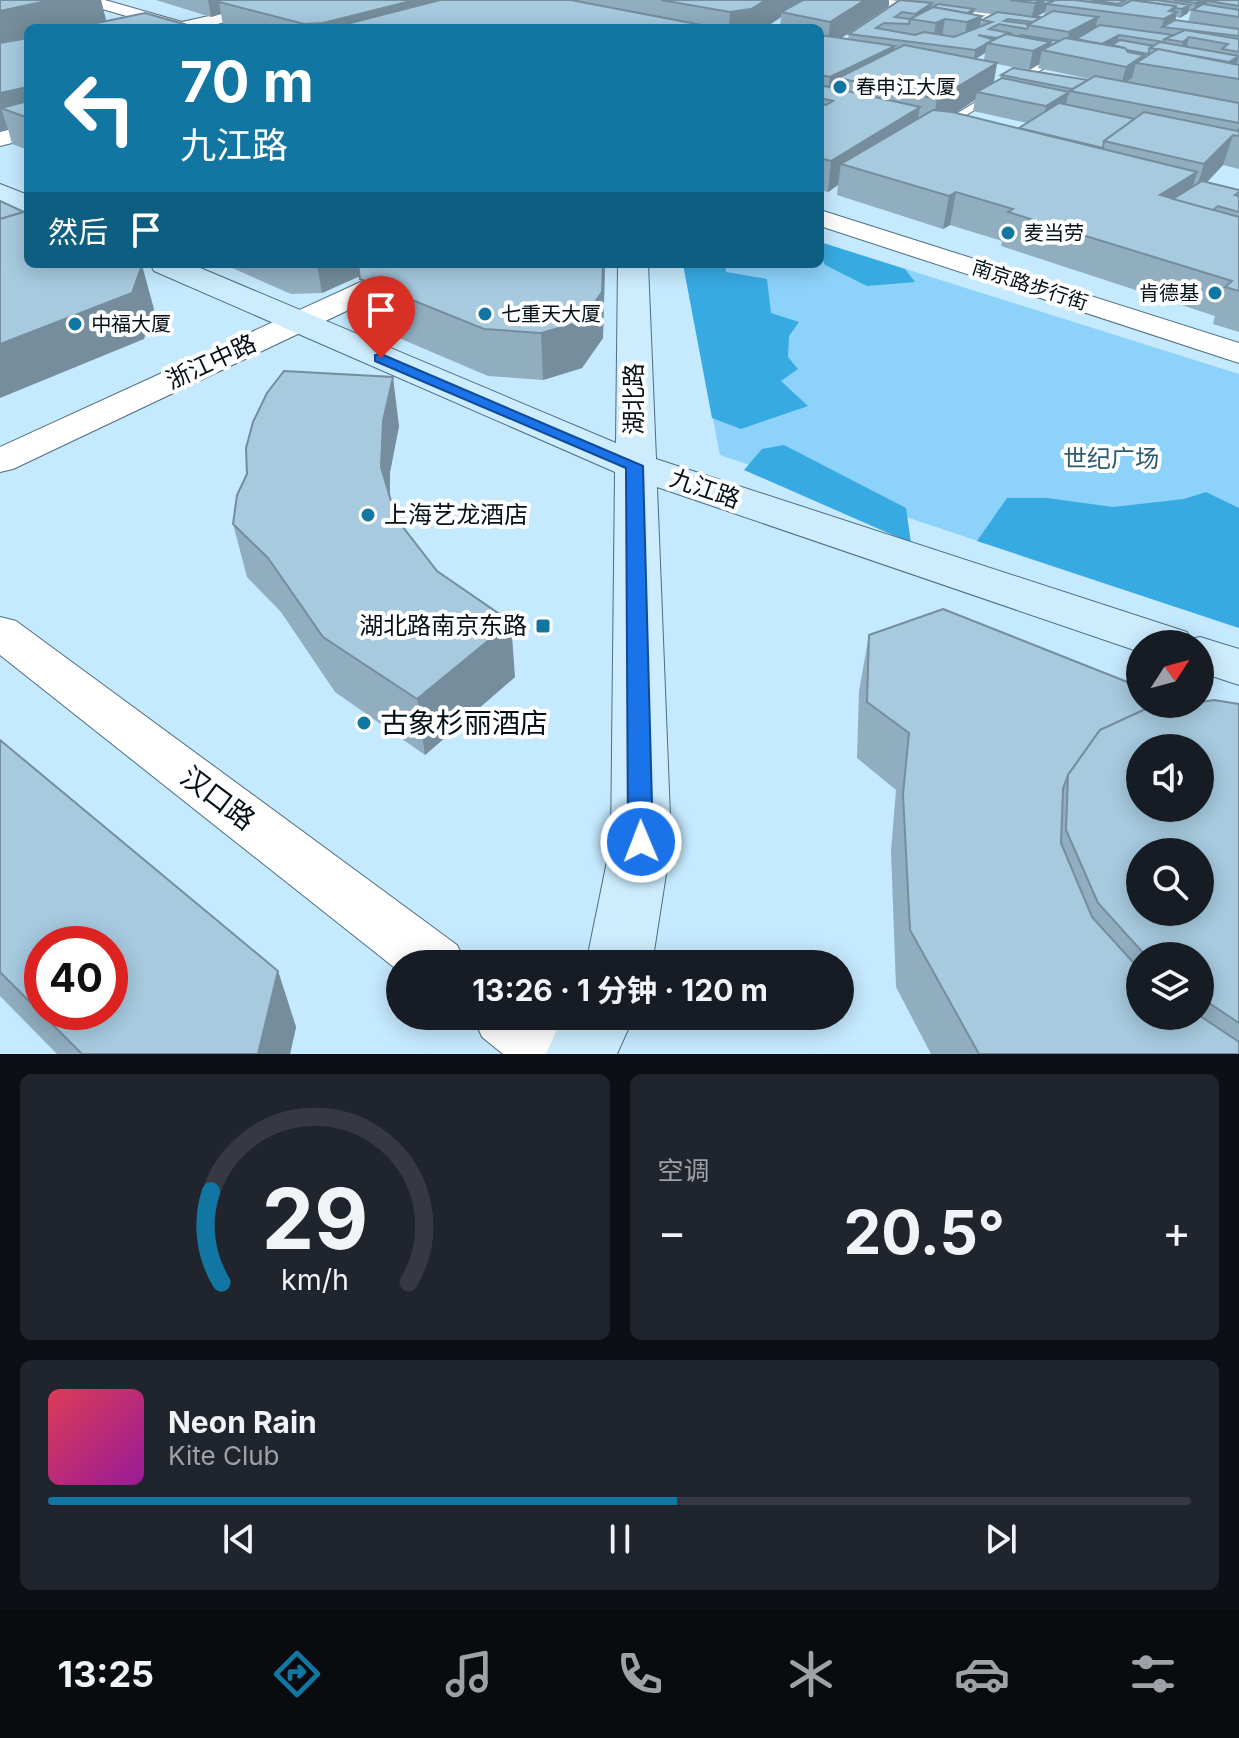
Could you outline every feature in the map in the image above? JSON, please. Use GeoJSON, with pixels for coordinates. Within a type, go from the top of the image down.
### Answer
{"type":"FeatureCollection","features":[{"type":"Feature","properties":{"kind":"main road"},"geometry":{"type":"LineString","coordinates":[[0,192],[24,203]]}},
{"type":"Feature","properties":{"kind":"main road","name":"九江路"},"geometry":{"type":"LineString","coordinates":[[174,268],[635,466],[1127,630]]}},
{"type":"Feature","properties":{"kind":"main road","name":"湖北路"},"geometry":{"type":"LineString","coordinates":[[622,950],[641,842],[633,268]]}},
{"type":"Feature","properties":{"kind":"main road"},"geometry":{"type":"LineString","coordinates":[[1214,659],[1239,667]]}},
{"type":"Feature","properties":{"kind":"main road"},"geometry":{"type":"LineString","coordinates":[[581,1054],[593,1030]]}},
{"type":"Feature","properties":{"kind":"street"},"geometry":{"type":"LineString","coordinates":[[88,0],[168,24]]}},
{"type":"Feature","properties":{"kind":"street"},"geometry":{"type":"LineString","coordinates":[[197,24],[303,0]]}},
{"type":"Feature","properties":{"kind":"street"},"geometry":{"type":"LineString","coordinates":[[874,0],[1048,21]]}},
{"type":"Feature","properties":{"kind":"street"},"geometry":{"type":"LineString","coordinates":[[986,75],[1046,85]]}},
{"type":"Feature","properties":{"kind":"street"},"geometry":{"type":"LineString","coordinates":[[0,139],[24,133]]}},
{"type":"Feature","properties":{"kind":"street","name":"南京路步行街"},"geometry":{"type":"LineString","coordinates":[[824,219],[1239,353]]}},
{"type":"Feature","properties":{"kind":"street","name":"浙江中路"},"geometry":{"type":"LineString","coordinates":[[0,461],[414,268]]}},
{"type":"Feature","properties":{"kind":"street","name":"汉口路"},"geometry":{"type":"LineString","coordinates":[[0,632],[418,950]]}},
{"type":"Feature","properties":{"kind":"street"},"geometry":{"type":"LineString","coordinates":[[522,1030],[553,1054]]}},
{"type":"Feature","properties":{"kind":"lane"},"geometry":{"type":"LineString","coordinates":[[944,137],[929,133],[1077,45]]}},
{"type":"Feature","properties":{"kind":"green space","name":"世纪广场"},"geometry":{"type":"Polygon","coordinates":[[[824,243],[1239,374],[1239,628],[720,455],[684,268],[824,268],[824,243]]]}},
{"type":"Feature","properties":{"kind":"shaded area"},"geometry":{"type":"Polygon","coordinates":[[[824,243],[905,269],[915,282],[867,286],[825,265],[824,243]]]}},
{"type":"Feature","properties":{"kind":"shaded area"},"geometry":{"type":"Polygon","coordinates":[[[684,268],[726,268],[726,272],[767,279],[771,313],[799,322],[789,336],[788,357],[798,369],[781,381],[808,406],[741,429],[712,418],[684,268]]]}},
{"type":"Feature","properties":{"kind":"shaded area"},"geometry":{"type":"Polygon","coordinates":[[[784,445],[906,508],[911,543],[744,470],[762,449],[784,445]]]}},
{"type":"Feature","properties":{"kind":"shaded area"},"geometry":{"type":"Polygon","coordinates":[[[1206,492],[1239,508],[1239,628],[977,541],[1007,498],[1047,498],[1113,507],[1184,499],[1206,492]]]}},
{"type":"Feature","properties":{"kind":"building"},"geometry":{"type":"Polygon","coordinates":[[[0,0],[51,0],[0,11],[0,0]]]}},
{"type":"Feature","properties":{"kind":"building"},"geometry":{"type":"Polygon","coordinates":[[[220,0],[415,0],[323,23],[304,24],[220,0]]]}},
{"type":"Feature","properties":{"kind":"building"},"geometry":{"type":"Polygon","coordinates":[[[440,0],[571,0],[696,24],[347,24],[440,0]]]}},
{"type":"Feature","properties":{"kind":"building"},"geometry":{"type":"Polygon","coordinates":[[[661,0],[766,0],[751,9],[730,12],[661,0]]]}},
{"type":"Feature","properties":{"kind":"building"},"geometry":{"type":"Polygon","coordinates":[[[803,0],[865,0],[830,22],[781,12],[803,0]]]}},
{"type":"Feature","properties":{"kind":"building"},"geometry":{"type":"Polygon","coordinates":[[[900,0],[932,3],[915,14],[902,12],[895,17],[910,19],[909,24],[884,23],[876,28],[915,35],[924,32],[954,37],[992,22],[982,20],[997,12],[1041,18],[1033,22],[1008,19],[1004,21],[1029,24],[1027,29],[999,24],[989,29],[1010,33],[997,38],[978,35],[995,40],[975,50],[849,34],[900,0]]]}},
{"type":"Feature","properties":{"kind":"building"},"geometry":{"type":"Polygon","coordinates":[[[1010,0],[1040,0],[1035,3],[1010,0]]]}},
{"type":"Feature","properties":{"kind":"building"},"geometry":{"type":"Polygon","coordinates":[[[1055,0],[1121,6],[1132,0],[1176,6],[1169,11],[1177,12],[1164,19],[1047,4],[1055,0]]]}},
{"type":"Feature","properties":{"kind":"building"},"geometry":{"type":"Polygon","coordinates":[[[1091,0],[1126,0],[1118,4],[1091,0]]]}},
{"type":"Feature","properties":{"kind":"building"},"geometry":{"type":"Polygon","coordinates":[[[1133,0],[1157,0],[1190,5],[1182,9],[1133,0]]]}},
{"type":"Feature","properties":{"kind":"building"},"geometry":{"type":"Polygon","coordinates":[[[1174,0],[1202,0],[1196,3],[1174,0]]]}},
{"type":"Feature","properties":{"kind":"building"},"geometry":{"type":"Polygon","coordinates":[[[1239,0],[1239,6],[1208,1],[1239,0]]]}},
{"type":"Feature","properties":{"kind":"building"},"geometry":{"type":"Polygon","coordinates":[[[938,4],[974,9],[967,13],[933,7],[938,4]]]}},
{"type":"Feature","properties":{"kind":"building"},"geometry":{"type":"Polygon","coordinates":[[[1203,4],[1239,10],[1239,17],[1192,10],[1203,4]]]}},
{"type":"Feature","properties":{"kind":"building"},"geometry":{"type":"Polygon","coordinates":[[[933,7],[982,16],[967,22],[945,19],[936,23],[910,19],[933,7]]]}},
{"type":"Feature","properties":{"kind":"building"},"geometry":{"type":"Polygon","coordinates":[[[1053,11],[1098,17],[1069,32],[1028,25],[1053,11]]]}},
{"type":"Feature","properties":{"kind":"building"},"geometry":{"type":"Polygon","coordinates":[[[145,13],[184,24],[92,24],[145,13]]]}},
{"type":"Feature","properties":{"kind":"building"},"geometry":{"type":"Polygon","coordinates":[[[1175,20],[1239,29],[1239,36],[1162,27],[1175,20]]]}},
{"type":"Feature","properties":{"kind":"building"},"geometry":{"type":"Polygon","coordinates":[[[1100,25],[1173,35],[1164,42],[1119,35],[1102,44],[1076,39],[1100,25]]]}},
{"type":"Feature","properties":{"kind":"building"},"geometry":{"type":"Polygon","coordinates":[[[1185,30],[1239,39],[1239,52],[1222,49],[1228,44],[1189,37],[1183,42],[1165,39],[1185,30]]]}},
{"type":"Feature","properties":{"kind":"building"},"geometry":{"type":"Polygon","coordinates":[[[1006,34],[1051,42],[1033,51],[987,43],[1006,34]]]}},
{"type":"Feature","properties":{"kind":"building"},"geometry":{"type":"Polygon","coordinates":[[[824,36],[895,46],[830,77],[824,76],[824,36]]]}},
{"type":"Feature","properties":{"kind":"building"},"geometry":{"type":"Polygon","coordinates":[[[1018,36],[1059,41],[1050,46],[1051,42],[1018,36]]]}},
{"type":"Feature","properties":{"kind":"building"},"geometry":{"type":"Polygon","coordinates":[[[1065,38],[1125,48],[1128,52],[1144,55],[1126,67],[1042,50],[1065,38]]]}},
{"type":"Feature","properties":{"kind":"building"},"geometry":{"type":"Polygon","coordinates":[[[24,39],[24,88],[0,93],[0,43],[24,39]]]}},
{"type":"Feature","properties":{"kind":"building"},"geometry":{"type":"Polygon","coordinates":[[[1120,40],[1154,46],[1148,54],[1112,45],[1120,40]]]}},
{"type":"Feature","properties":{"kind":"building"},"geometry":{"type":"Polygon","coordinates":[[[1160,42],[1239,56],[1229,62],[1150,48],[1160,42]]]}},
{"type":"Feature","properties":{"kind":"building"},"geometry":{"type":"Polygon","coordinates":[[[904,45],[997,63],[937,99],[838,78],[904,45]]]}},
{"type":"Feature","properties":{"kind":"building"},"geometry":{"type":"Polygon","coordinates":[[[1158,49],[1239,65],[1239,79],[1136,63],[1158,49]]]}},
{"type":"Feature","properties":{"kind":"building"},"geometry":{"type":"Polygon","coordinates":[[[1013,68],[1088,80],[1072,89],[1001,75],[1013,68]]]}},
{"type":"Feature","properties":{"kind":"building"},"geometry":{"type":"Polygon","coordinates":[[[1095,76],[1239,103],[1239,123],[1070,91],[1095,76]]]}},
{"type":"Feature","properties":{"kind":"building"},"geometry":{"type":"Polygon","coordinates":[[[1002,78],[1069,92],[1046,106],[977,92],[1002,78]]]}},
{"type":"Feature","properties":{"kind":"building"},"geometry":{"type":"Polygon","coordinates":[[[824,86],[920,107],[831,161],[824,159],[824,104],[833,101],[824,99],[824,86]]]}},
{"type":"Feature","properties":{"kind":"building"},"geometry":{"type":"Polygon","coordinates":[[[24,102],[24,117],[1,108],[24,102]]]}},
{"type":"Feature","properties":{"kind":"building"},"geometry":{"type":"Polygon","coordinates":[[[1059,103],[1135,119],[1104,141],[1103,148],[1019,128],[1059,103]]]}},
{"type":"Feature","properties":{"kind":"building"},"geometry":{"type":"Polygon","coordinates":[[[933,110],[1197,172],[1160,195],[1239,217],[1239,291],[1225,287],[1232,281],[1008,212],[1013,209],[956,192],[949,196],[841,164],[933,110]]]}},
{"type":"Feature","properties":{"kind":"building"},"geometry":{"type":"Polygon","coordinates":[[[1144,112],[1239,129],[1239,136],[1233,135],[1204,164],[1104,141],[1144,112]]]}},
{"type":"Feature","properties":{"kind":"building"},"geometry":{"type":"Polygon","coordinates":[[[1202,181],[1239,190],[1235,195],[1239,196],[1239,212],[1218,206],[1213,210],[1173,199],[1202,181]]]}},
{"type":"Feature","properties":{"kind":"building"},"geometry":{"type":"Polygon","coordinates":[[[0,201],[24,212],[0,219],[0,201]]]}},
{"type":"Feature","properties":{"kind":"building"},"geometry":{"type":"Polygon","coordinates":[[[24,212],[24,268],[141,268],[132,293],[0,344],[0,219],[24,212]]]}},
{"type":"Feature","properties":{"kind":"building"},"geometry":{"type":"Polygon","coordinates":[[[359,268],[603,268],[602,292],[581,322],[541,333],[484,329],[360,279],[359,268]]]}},
{"type":"Feature","properties":{"kind":"building"},"geometry":{"type":"Polygon","coordinates":[[[284,371],[393,377],[383,421],[381,467],[396,518],[437,571],[511,622],[417,699],[323,637],[268,558],[233,524],[237,495],[247,474],[246,448],[253,422],[267,393],[284,371]]]}},
{"type":"Feature","properties":{"kind":"building"},"geometry":{"type":"Polygon","coordinates":[[[943,609],[1126,681],[1126,718],[1100,730],[1068,775],[1063,789],[1061,843],[1092,917],[1126,955],[1126,1030],[1214,1030],[1214,1025],[1239,1042],[1239,1054],[979,1054],[910,930],[903,794],[909,733],[867,702],[869,635],[943,609]]]}},
{"type":"Feature","properties":{"kind":"building"},"geometry":{"type":"Polygon","coordinates":[[[1214,700],[1239,704],[1239,1023],[1214,1006],[1214,942],[1133,942],[1098,903],[1066,830],[1068,775],[1100,730],[1126,718],[1214,718],[1214,700]]]}},
{"type":"Feature","properties":{"kind":"building"},"geometry":{"type":"Polygon","coordinates":[[[0,740],[278,971],[258,1054],[82,1054],[58,1030],[128,1030],[128,926],[24,926],[24,996],[0,972],[0,740]]]}},
{"type":"Feature","properties":{"kind":"place","name":"春申江大厦"},"geometry":{"type":"Point","coordinates":[840,87]}},
{"type":"Feature","properties":{"kind":"place","name":"麦当劳"},"geometry":{"type":"Point","coordinates":[1008,233]}},
{"type":"Feature","properties":{"kind":"place","name":"肯德基"},"geometry":{"type":"Point","coordinates":[1215,293]}},
{"type":"Feature","properties":{"kind":"place","name":"七重天大厦"},"geometry":{"type":"Point","coordinates":[485,314]}},
{"type":"Feature","properties":{"kind":"place","name":"中福大厦"},"geometry":{"type":"Point","coordinates":[75,324]}},
{"type":"Feature","properties":{"kind":"place","name":"上海艺龙酒店"},"geometry":{"type":"Point","coordinates":[368,515]}},
{"type":"Feature","properties":{"kind":"place","name":"湖北路南京东路"},"geometry":{"type":"Point","coordinates":[543,626]}},
{"type":"Feature","properties":{"kind":"place","name":"古象杉丽酒店"},"geometry":{"type":"Point","coordinates":[364,723]}},
{"type":"Feature","properties":{"kind":"route"},"geometry":{"type":"LineString","coordinates":[[381,358],[635,466],[641,842]]}}]}
